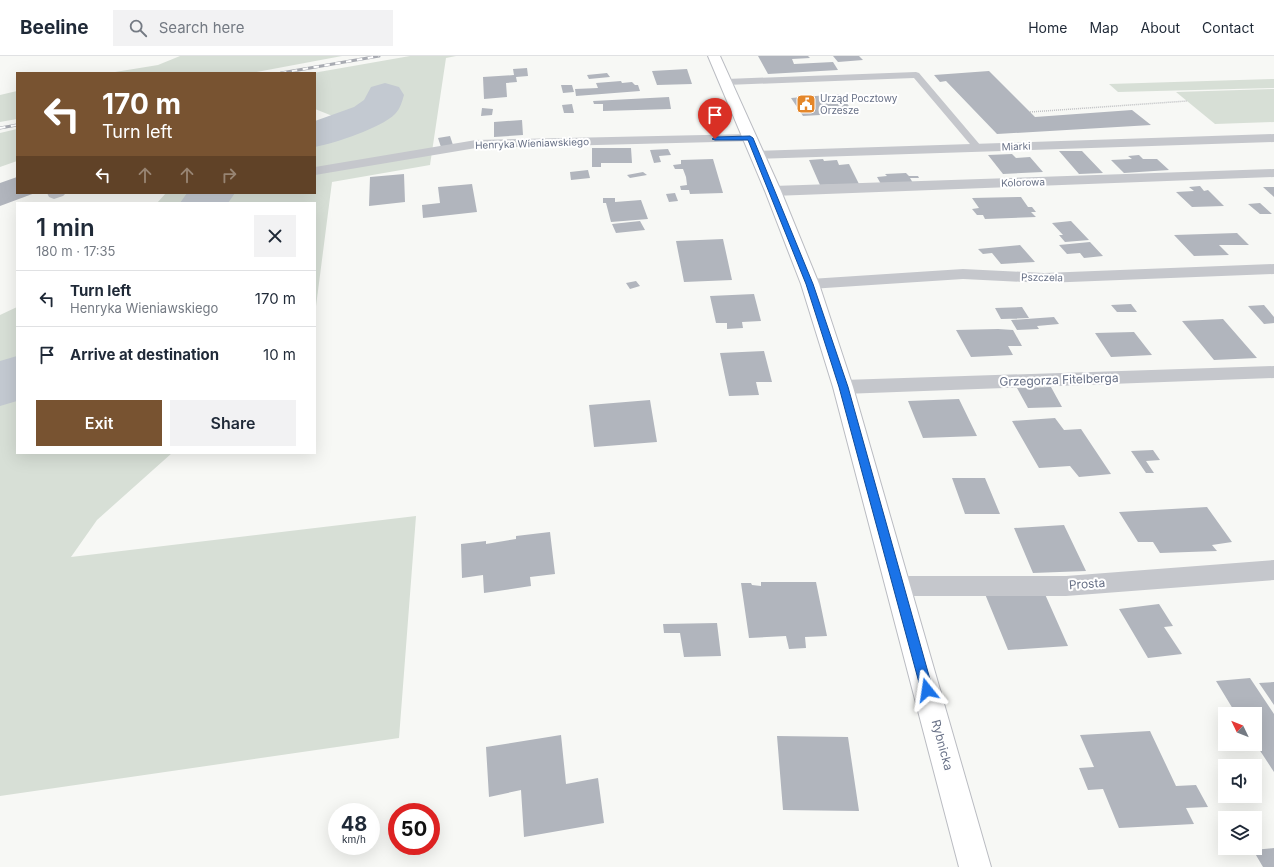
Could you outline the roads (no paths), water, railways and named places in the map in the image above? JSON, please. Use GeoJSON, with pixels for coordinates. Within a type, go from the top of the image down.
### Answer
{"type":"FeatureCollection","features":[{"type":"Feature","properties":{"kind":"main road","name":"Rybnicka"},"geometry":{"type":"LineString","coordinates":[[714,56],[773,191],[810,284],[843,387],[899,586],[975,867]]}},
{"type":"Feature","properties":{"kind":"street","name":"Miarki"},"geometry":{"type":"LineString","coordinates":[[754,146],[978,148],[1274,138]]}},
{"type":"Feature","properties":{"kind":"street","name":"Henryka Wieniawskiego"},"geometry":{"type":"LineString","coordinates":[[316,171],[476,144],[754,146]]}},
{"type":"Feature","properties":{"kind":"street","name":"Kolorowa"},"geometry":{"type":"LineString","coordinates":[[773,191],[1274,173]]}},
{"type":"Feature","properties":{"kind":"street","name":"Pszczela"},"geometry":{"type":"LineString","coordinates":[[810,284],[963,274],[1044,278],[1274,269]]}},
{"type":"Feature","properties":{"kind":"street","name":"Grzegorza Fitelberga"},"geometry":{"type":"LineString","coordinates":[[843,387],[1274,372]]}},
{"type":"Feature","properties":{"kind":"street","name":"Prosta"},"geometry":{"type":"LineString","coordinates":[[899,586],[1066,586],[1215,576],[1274,570]]}},
{"type":"Feature","properties":{"kind":"lane"},"geometry":{"type":"LineString","coordinates":[[726,82],[916,75],[978,148]]}},
{"type":"Feature","properties":{"kind":"waterway"},"geometry":{"type":"LineString","coordinates":[[316,135],[368,115],[381,106],[385,95]]}},
{"type":"Feature","properties":{"kind":"waterway"},"geometry":{"type":"LineString","coordinates":[[204,202],[211,194]]}},
{"type":"Feature","properties":{"kind":"waterway"},"geometry":{"type":"LineString","coordinates":[[0,386],[16,377]]}},
{"type":"Feature","properties":{"kind":"railway"},"geometry":{"type":"LineString","coordinates":[[287,72],[379,56]]}},
{"type":"Feature","properties":{"kind":"railway"},"geometry":{"type":"LineString","coordinates":[[0,128],[16,125]]}},
{"type":"Feature","properties":{"kind":"place","name":"Urząd Pocztowy Orzesze"},"geometry":{"type":"Point","coordinates":[806,104]}}]}
